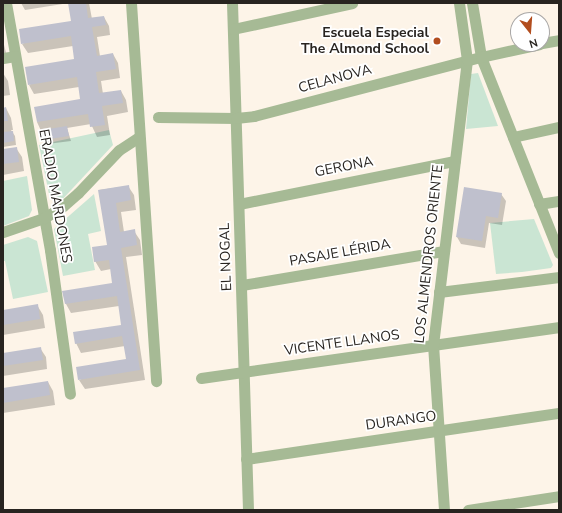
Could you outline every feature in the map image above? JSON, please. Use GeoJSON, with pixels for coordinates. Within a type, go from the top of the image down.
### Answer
{"type":"FeatureCollection","features":[{"type":"Feature","properties":{"kind":"street","name":"ERADIO MARDONES"},"geometry":{"type":"LineString","coordinates":[[6,3],[44,218],[70,394]]}},
{"type":"Feature","properties":{"kind":"street"},"geometry":{"type":"LineString","coordinates":[[131,3],[156,381]]}},
{"type":"Feature","properties":{"kind":"street","name":"EL NOGAL"},"geometry":{"type":"LineString","coordinates":[[232,3],[248,510]]}},
{"type":"Feature","properties":{"kind":"street"},"geometry":{"type":"LineString","coordinates":[[233,28],[352,3]]}},
{"type":"Feature","properties":{"kind":"street","name":"LOS ALMENDROS ORIENTE"},"geometry":{"type":"LineString","coordinates":[[444,510],[433,345],[467,60],[459,3]]}},
{"type":"Feature","properties":{"kind":"street"},"geometry":{"type":"LineString","coordinates":[[472,3],[480,57],[559,253]]}},
{"type":"Feature","properties":{"kind":"street","name":"CELANOVA"},"geometry":{"type":"LineString","coordinates":[[158,118],[236,118],[254,116],[467,60],[510,51]]}},
{"type":"Feature","properties":{"kind":"street"},"geometry":{"type":"LineString","coordinates":[[3,58],[15,56]]}},
{"type":"Feature","properties":{"kind":"street"},"geometry":{"type":"LineString","coordinates":[[513,137],[559,127]]}},
{"type":"Feature","properties":{"kind":"street"},"geometry":{"type":"LineString","coordinates":[[3,232],[44,218],[78,193],[119,150],[139,137]]}},
{"type":"Feature","properties":{"kind":"street","name":"GERONA"},"geometry":{"type":"LineString","coordinates":[[239,204],[455,161]]}},
{"type":"Feature","properties":{"kind":"street"},"geometry":{"type":"LineString","coordinates":[[539,204],[559,201]]}},
{"type":"Feature","properties":{"kind":"street","name":"PASAJE LÉRIDA"},"geometry":{"type":"LineString","coordinates":[[242,285],[444,251]]}},
{"type":"Feature","properties":{"kind":"street"},"geometry":{"type":"LineString","coordinates":[[439,292],[559,277]]}},
{"type":"Feature","properties":{"kind":"street","name":"VICENTE LLANOS"},"geometry":{"type":"LineString","coordinates":[[201,378],[559,327]]}},
{"type":"Feature","properties":{"kind":"street","name":"DURANGO"},"geometry":{"type":"LineString","coordinates":[[246,459],[559,413]]}},
{"type":"Feature","properties":{"kind":"street"},"geometry":{"type":"LineString","coordinates":[[468,510],[559,496]]}},
{"type":"Feature","properties":{"kind":"green space"},"geometry":{"type":"Polygon","coordinates":[[[478,73],[498,126],[466,129],[471,74],[478,73]]]}},
{"type":"Feature","properties":{"kind":"green space"},"geometry":{"type":"Polygon","coordinates":[[[109,130],[113,145],[59,203],[49,194],[39,145],[109,130]]]}},
{"type":"Feature","properties":{"kind":"green space"},"geometry":{"type":"Polygon","coordinates":[[[27,176],[32,210],[29,216],[3,226],[3,181],[27,176]]]}},
{"type":"Feature","properties":{"kind":"green space"},"geometry":{"type":"Polygon","coordinates":[[[94,194],[101,231],[88,234],[95,270],[63,276],[54,229],[94,194]]]}},
{"type":"Feature","properties":{"kind":"green space"},"geometry":{"type":"Polygon","coordinates":[[[534,219],[553,265],[551,268],[496,274],[490,223],[534,219]]]}},
{"type":"Feature","properties":{"kind":"green space"},"geometry":{"type":"Polygon","coordinates":[[[28,237],[37,241],[48,292],[13,299],[5,261],[3,261],[3,245],[28,237]]]}},
{"type":"Feature","properties":{"kind":"building"},"geometry":{"type":"Polygon","coordinates":[[[68,3],[86,3],[88,18],[104,16],[106,25],[92,27],[97,56],[113,53],[116,69],[96,72],[99,93],[121,90],[123,103],[102,106],[105,125],[90,127],[88,114],[37,122],[34,107],[80,99],[77,77],[28,85],[25,67],[74,59],[71,36],[21,44],[19,29],[71,21],[68,3]]]}},
{"type":"Feature","properties":{"kind":"building"},"geometry":{"type":"Polygon","coordinates":[[[6,107],[8,121],[3,121],[3,108],[6,107]]]}},
{"type":"Feature","properties":{"kind":"building"},"geometry":{"type":"Polygon","coordinates":[[[67,126],[69,136],[43,140],[42,130],[67,126]]]}},
{"type":"Feature","properties":{"kind":"building"},"geometry":{"type":"Polygon","coordinates":[[[13,131],[14,141],[3,143],[3,132],[13,131]]]}},
{"type":"Feature","properties":{"kind":"building"},"geometry":{"type":"Polygon","coordinates":[[[17,147],[19,162],[3,164],[3,149],[17,147]]]}},
{"type":"Feature","properties":{"kind":"building"},"geometry":{"type":"Polygon","coordinates":[[[129,185],[131,200],[116,203],[120,232],[135,229],[137,245],[121,248],[140,370],[78,380],[76,367],[126,359],[122,336],[75,344],[73,332],[121,325],[117,296],[65,304],[62,291],[112,283],[109,260],[94,262],[92,247],[107,245],[98,190],[129,185]]]}},
{"type":"Feature","properties":{"kind":"building"},"geometry":{"type":"Polygon","coordinates":[[[464,187],[502,193],[498,218],[486,216],[482,241],[456,237],[464,187]]]}},
{"type":"Feature","properties":{"kind":"building"},"geometry":{"type":"Polygon","coordinates":[[[38,304],[40,319],[3,325],[3,310],[38,304]]]}},
{"type":"Feature","properties":{"kind":"building"},"geometry":{"type":"Polygon","coordinates":[[[41,347],[43,360],[3,366],[3,353],[41,347]]]}},
{"type":"Feature","properties":{"kind":"building"},"geometry":{"type":"Polygon","coordinates":[[[48,381],[50,395],[3,403],[3,388],[48,381]]]}},
{"type":"Feature","properties":{"kind":"place","name":"Escuela Especial The Almond School"},"geometry":{"type":"Point","coordinates":[437,41]}}]}
